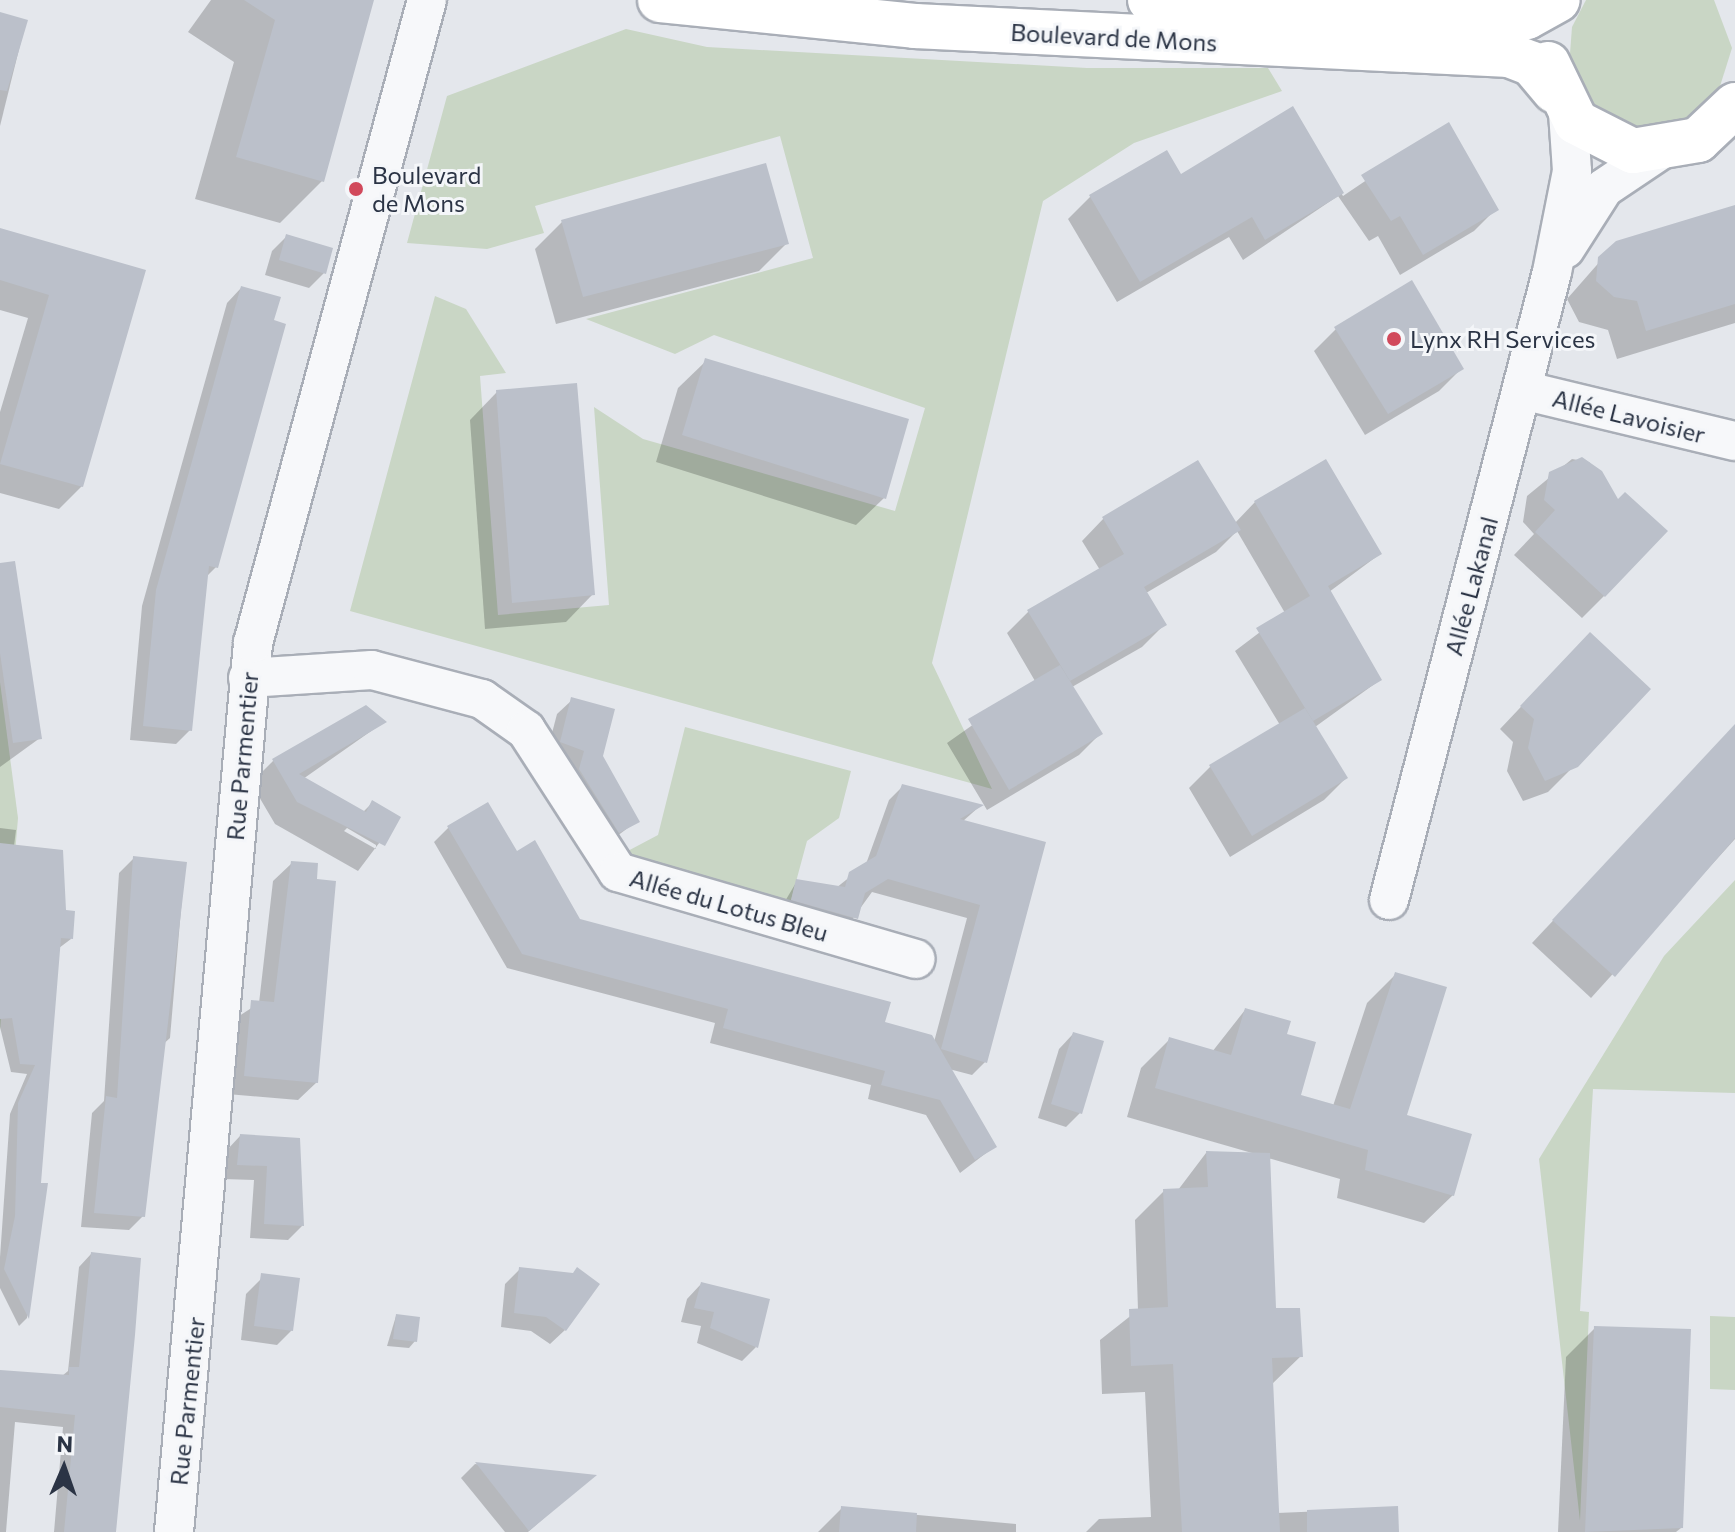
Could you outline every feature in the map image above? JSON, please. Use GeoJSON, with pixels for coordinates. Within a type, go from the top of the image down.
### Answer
{"type":"FeatureCollection","features":[{"type":"Feature","properties":{"kind":"main road","name":"Boulevard de Mons"},"geometry":{"type":"LineString","coordinates":[[660,0],[853,22],[1509,55],[1532,64],[1562,102],[1608,144],[1659,151]]}},
{"type":"Feature","properties":{"kind":"main road","name":"Boulevard de Mons"},"geometry":{"type":"LineString","coordinates":[[1150,0],[1489,21],[1527,17],[1559,0]]}},
{"type":"Feature","properties":{"kind":"main road"},"geometry":{"type":"LineString","coordinates":[[1559,0],[1547,44],[1562,102]]}},
{"type":"Feature","properties":{"kind":"main road"},"geometry":{"type":"LineString","coordinates":[[1659,151],[1730,115]]}},
{"type":"Feature","properties":{"kind":"street","name":"Rue Parmentier"},"geometry":{"type":"LineString","coordinates":[[174,1532],[248,678],[260,608],[427,0]]}},
{"type":"Feature","properties":{"kind":"street","name":"Allée Lakanal"},"geometry":{"type":"LineString","coordinates":[[1389,900],[1552,272],[1572,164],[1562,102]]}},
{"type":"Feature","properties":{"kind":"street","name":"Allée Lakanal"},"geometry":{"type":"LineString","coordinates":[[1552,272],[1604,188],[1659,151]]}},
{"type":"Feature","properties":{"kind":"street","name":"Allée Lavoisier"},"geometry":{"type":"LineString","coordinates":[[1522,390],[1735,441]]}},
{"type":"Feature","properties":{"kind":"street","name":"Allée du Lotus Bleu"},"geometry":{"type":"LineString","coordinates":[[248,678],[372,670],[482,699],[526,730],[618,872],[916,959]]}},
{"type":"Feature","properties":{"kind":"green space"},"geometry":{"type":"Polygon","coordinates":[[[1586,0],[1714,0],[1732,48],[1716,99],[1697,118],[1646,132],[1596,113],[1569,67],[1572,27],[1586,0]]]}},
{"type":"Feature","properties":{"kind":"green space"},"geometry":{"type":"Polygon","coordinates":[[[626,29],[707,47],[1087,68],[1268,68],[1282,91],[1134,143],[1043,201],[932,663],[992,789],[350,611],[435,296],[466,309],[506,373],[480,376],[498,615],[609,605],[594,407],[643,439],[895,511],[925,408],[714,335],[675,354],[586,319],[813,258],[780,136],[535,206],[544,233],[487,249],[407,243],[447,96],[626,29]]]}},
{"type":"Feature","properties":{"kind":"green space"},"geometry":{"type":"Polygon","coordinates":[[[0,682],[18,818],[0,1031],[0,682]]]}},
{"type":"Feature","properties":{"kind":"green space"},"geometry":{"type":"Polygon","coordinates":[[[685,727],[851,771],[839,818],[807,841],[790,904],[645,866],[624,853],[658,835],[685,727]]]}},
{"type":"Feature","properties":{"kind":"green space"},"geometry":{"type":"Polygon","coordinates":[[[1735,880],[1735,1093],[1593,1089],[1580,1311],[1589,1312],[1580,1521],[1539,1159],[1664,956],[1735,880]]]}},
{"type":"Feature","properties":{"kind":"green space"},"geometry":{"type":"Polygon","coordinates":[[[1710,1316],[1735,1317],[1735,1390],[1710,1389],[1710,1316]]]}},
{"type":"Feature","properties":{"kind":"building"},"geometry":{"type":"Polygon","coordinates":[[[244,0],[374,0],[324,182],[236,157],[275,20],[244,0]]]}},
{"type":"Feature","properties":{"kind":"building"},"geometry":{"type":"Polygon","coordinates":[[[0,12],[28,20],[7,91],[0,90],[0,12]]]}},
{"type":"Feature","properties":{"kind":"building"},"geometry":{"type":"Polygon","coordinates":[[[1293,106],[1344,193],[1265,240],[1252,217],[1140,282],[1089,195],[1167,150],[1181,174],[1293,106]]]}},
{"type":"Feature","properties":{"kind":"building"},"geometry":{"type":"Polygon","coordinates":[[[1449,122],[1499,210],[1423,255],[1400,216],[1391,221],[1361,175],[1449,122]]]}},
{"type":"Feature","properties":{"kind":"building"},"geometry":{"type":"Polygon","coordinates":[[[766,163],[789,244],[583,297],[561,220],[766,163]]]}},
{"type":"Feature","properties":{"kind":"building"},"geometry":{"type":"Polygon","coordinates":[[[1735,205],[1735,304],[1646,331],[1637,301],[1614,297],[1596,281],[1598,257],[1616,241],[1735,205]]]}},
{"type":"Feature","properties":{"kind":"building"},"geometry":{"type":"Polygon","coordinates":[[[0,228],[146,270],[83,487],[0,464],[49,295],[0,280],[0,228]]]}},
{"type":"Feature","properties":{"kind":"building"},"geometry":{"type":"Polygon","coordinates":[[[286,234],[333,248],[326,274],[279,260],[286,234]]]}},
{"type":"Feature","properties":{"kind":"building"},"geometry":{"type":"Polygon","coordinates":[[[1412,280],[1464,369],[1388,414],[1334,327],[1412,280]]]}},
{"type":"Feature","properties":{"kind":"building"},"geometry":{"type":"Polygon","coordinates":[[[241,286],[281,297],[274,320],[286,324],[218,568],[209,566],[192,731],[143,726],[156,590],[241,286]]]}},
{"type":"Feature","properties":{"kind":"building"},"geometry":{"type":"Polygon","coordinates":[[[705,358],[909,419],[886,499],[682,435],[705,358]]]}},
{"type":"Feature","properties":{"kind":"building"},"geometry":{"type":"Polygon","coordinates":[[[577,383],[595,595],[512,603],[496,390],[577,383]]]}},
{"type":"Feature","properties":{"kind":"building"},"geometry":{"type":"Polygon","coordinates":[[[1582,457],[1602,471],[1618,499],[1625,492],[1668,531],[1605,597],[1535,532],[1555,510],[1544,500],[1549,472],[1582,457]]]}},
{"type":"Feature","properties":{"kind":"building"},"geometry":{"type":"Polygon","coordinates":[[[1326,459],[1382,554],[1328,586],[1382,680],[1313,721],[1256,628],[1310,596],[1254,501],[1326,459]]]}},
{"type":"Feature","properties":{"kind":"building"},"geometry":{"type":"Polygon","coordinates":[[[1198,460],[1241,530],[1144,587],[1167,625],[1070,681],[1027,610],[1124,554],[1102,517],[1198,460]]]}},
{"type":"Feature","properties":{"kind":"building"},"geometry":{"type":"Polygon","coordinates":[[[15,561],[42,739],[13,743],[0,653],[0,563],[15,561]]]}},
{"type":"Feature","properties":{"kind":"building"},"geometry":{"type":"Polygon","coordinates":[[[1590,632],[1651,689],[1578,767],[1545,781],[1528,748],[1534,719],[1520,706],[1590,632]]]}},
{"type":"Feature","properties":{"kind":"building"},"geometry":{"type":"Polygon","coordinates":[[[1060,665],[1103,734],[1009,790],[968,719],[1060,665]]]}},
{"type":"Feature","properties":{"kind":"building"},"geometry":{"type":"Polygon","coordinates":[[[571,697],[615,709],[603,756],[640,822],[619,833],[579,769],[584,751],[560,742],[571,697]]]}},
{"type":"Feature","properties":{"kind":"building"},"geometry":{"type":"Polygon","coordinates":[[[366,705],[387,722],[299,774],[366,812],[372,800],[401,817],[385,846],[297,802],[272,759],[366,705]]]}},
{"type":"Feature","properties":{"kind":"building"},"geometry":{"type":"Polygon","coordinates":[[[1305,708],[1348,778],[1252,836],[1209,765],[1305,708]]]}},
{"type":"Feature","properties":{"kind":"building"},"geometry":{"type":"Polygon","coordinates":[[[1735,724],[1735,838],[1615,977],[1552,920],[1735,724]]]}},
{"type":"Feature","properties":{"kind":"building"},"geometry":{"type":"Polygon","coordinates":[[[902,784],[984,805],[960,819],[1046,842],[987,1063],[941,1049],[980,905],[888,879],[865,893],[858,919],[791,900],[796,879],[845,887],[849,872],[876,856],[902,784]]]}},
{"type":"Feature","properties":{"kind":"building"},"geometry":{"type":"Polygon","coordinates":[[[488,802],[517,851],[535,840],[580,919],[891,1002],[885,1022],[932,1035],[997,1147],[975,1160],[940,1100],[881,1085],[885,1071],[723,1028],[728,1009],[522,954],[447,826],[488,802]]]}},
{"type":"Feature","properties":{"kind":"building"},"geometry":{"type":"Polygon","coordinates":[[[0,843],[63,850],[66,910],[75,911],[73,939],[61,938],[41,1183],[48,1183],[29,1319],[4,1269],[15,1216],[18,1103],[35,1065],[20,1064],[12,1018],[0,1019],[0,843]]]}},
{"type":"Feature","properties":{"kind":"building"},"geometry":{"type":"Polygon","coordinates":[[[133,856],[187,862],[145,1217],[94,1213],[106,1096],[117,1098],[133,856]]]}},
{"type":"Feature","properties":{"kind":"building"},"geometry":{"type":"Polygon","coordinates":[[[291,861],[318,863],[317,879],[336,881],[318,1083],[244,1076],[251,1000],[274,1002],[291,861]]]}},
{"type":"Feature","properties":{"kind":"building"},"geometry":{"type":"Polygon","coordinates":[[[1395,972],[1447,987],[1407,1115],[1472,1134],[1454,1196],[1365,1170],[1368,1150],[1155,1088],[1169,1037],[1231,1055],[1245,1008],[1291,1021],[1287,1034],[1316,1042],[1301,1095],[1350,1109],[1395,972]]]}},
{"type":"Feature","properties":{"kind":"building"},"geometry":{"type":"Polygon","coordinates":[[[1073,1032],[1104,1041],[1082,1114],[1051,1104],[1073,1032]]]}},
{"type":"Feature","properties":{"kind":"building"},"geometry":{"type":"Polygon","coordinates":[[[240,1134],[300,1138],[304,1226],[264,1224],[267,1166],[237,1165],[240,1134]]]}},
{"type":"Feature","properties":{"kind":"building"},"geometry":{"type":"Polygon","coordinates":[[[1206,1151],[1270,1153],[1276,1308],[1300,1308],[1303,1357],[1272,1358],[1280,1532],[1182,1532],[1173,1364],[1131,1366],[1129,1309],[1168,1307],[1163,1189],[1208,1187],[1206,1151]]]}},
{"type":"Feature","properties":{"kind":"building"},"geometry":{"type":"Polygon","coordinates":[[[91,1252],[141,1258],[135,1335],[116,1532],[64,1532],[75,1415],[0,1407],[0,1370],[69,1375],[69,1367],[79,1367],[91,1252]]]}},
{"type":"Feature","properties":{"kind":"building"},"geometry":{"type":"Polygon","coordinates":[[[519,1267],[573,1273],[577,1267],[600,1284],[566,1331],[546,1317],[514,1313],[519,1267]]]}},
{"type":"Feature","properties":{"kind":"building"},"geometry":{"type":"Polygon","coordinates":[[[261,1273],[300,1278],[293,1331],[254,1326],[261,1273]]]}},
{"type":"Feature","properties":{"kind":"building"},"geometry":{"type":"Polygon","coordinates":[[[701,1282],[770,1299],[758,1348],[710,1328],[714,1312],[694,1308],[701,1282]]]}},
{"type":"Feature","properties":{"kind":"building"},"geometry":{"type":"Polygon","coordinates":[[[396,1314],[420,1317],[417,1342],[393,1339],[396,1314]]]}},
{"type":"Feature","properties":{"kind":"building"},"geometry":{"type":"Polygon","coordinates":[[[1594,1326],[1691,1329],[1683,1528],[1585,1532],[1594,1326]]]}},
{"type":"Feature","properties":{"kind":"building"},"geometry":{"type":"Polygon","coordinates":[[[475,1462],[597,1475],[529,1531],[475,1462]]]}},
{"type":"Feature","properties":{"kind":"building"},"geometry":{"type":"Polygon","coordinates":[[[841,1506],[917,1513],[916,1532],[839,1532],[841,1506]]]}},
{"type":"Feature","properties":{"kind":"building"},"geometry":{"type":"Polygon","coordinates":[[[1398,1506],[1399,1532],[1307,1532],[1307,1510],[1398,1506]]]}},
{"type":"Feature","properties":{"kind":"place","name":"Boulevard de Mons"},"geometry":{"type":"Point","coordinates":[356,189]}},
{"type":"Feature","properties":{"kind":"place","name":"Lynx RH Services"},"geometry":{"type":"Point","coordinates":[1394,339]}}]}
